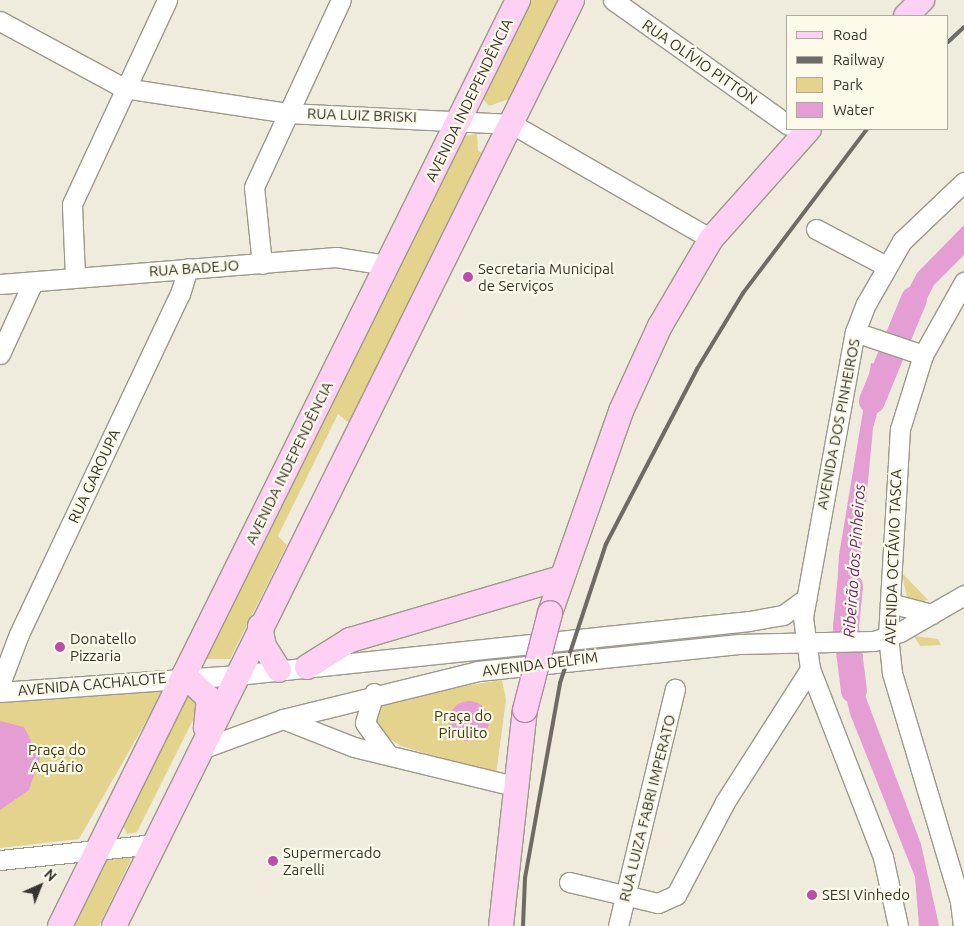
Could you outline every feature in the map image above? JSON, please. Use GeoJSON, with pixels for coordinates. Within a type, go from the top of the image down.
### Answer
{"type":"FeatureCollection","features":[{"type":"Feature","properties":{"kind":"main road","name":"AVENIDA INDEPENDÊNCIA"},"geometry":{"type":"LineString","coordinates":[[60,926],[518,0]]}},
{"type":"Feature","properties":{"kind":"main road"},"geometry":{"type":"LineString","coordinates":[[114,926],[260,626],[512,124],[572,0]]}},
{"type":"Feature","properties":{"kind":"main road"},"geometry":{"type":"LineString","coordinates":[[907,15],[922,0]]}},
{"type":"Feature","properties":{"kind":"main road"},"geometry":{"type":"LineString","coordinates":[[501,926],[518,787],[525,710],[561,578],[640,368],[711,239],[798,130]]}},
{"type":"Feature","properties":{"kind":"main road"},"geometry":{"type":"LineString","coordinates":[[308,667],[350,640],[561,578]]}},
{"type":"Feature","properties":{"kind":"main road"},"geometry":{"type":"LineString","coordinates":[[260,626],[264,646],[279,670]]}},
{"type":"Feature","properties":{"kind":"main road"},"geometry":{"type":"LineString","coordinates":[[184,675],[211,704],[201,749]]}},
{"type":"Feature","properties":{"kind":"street"},"geometry":{"type":"LineString","coordinates":[[75,277],[72,204],[166,0]]}},
{"type":"Feature","properties":{"kind":"street"},"geometry":{"type":"LineString","coordinates":[[262,264],[254,186],[341,0]]}},
{"type":"Feature","properties":{"kind":"street","name":"RUA OLÍVIO PITTON"},"geometry":{"type":"LineString","coordinates":[[613,0],[786,122]]}},
{"type":"Feature","properties":{"kind":"street","name":"RUA LUIZ BRISKI"},"geometry":{"type":"LineString","coordinates":[[0,21],[124,88],[287,113],[461,118],[512,124],[711,239]]}},
{"type":"Feature","properties":{"kind":"street","name":"AVENIDA DOS PINHEIROS"},"geometry":{"type":"LineString","coordinates":[[898,926],[883,857],[810,669],[805,643],[806,598],[860,333],[886,266],[915,226],[964,182]]}},
{"type":"Feature","properties":{"kind":"street"},"geometry":{"type":"LineString","coordinates":[[816,229],[886,266]]}},
{"type":"Feature","properties":{"kind":"street","name":"RUA BADEJO"},"geometry":{"type":"LineString","coordinates":[[0,284],[336,257],[387,265]]}},
{"type":"Feature","properties":{"kind":"street","name":"RUA GAROUPA"},"geometry":{"type":"LineString","coordinates":[[0,684],[19,634],[180,294],[188,268]]}},
{"type":"Feature","properties":{"kind":"street"},"geometry":{"type":"LineString","coordinates":[[0,354],[34,282]]}},
{"type":"Feature","properties":{"kind":"street","name":"AVENIDA OCTÁVIO TASCA"},"geometry":{"type":"LineString","coordinates":[[963,926],[957,891],[881,639],[890,603],[900,429],[923,355],[964,282]]}},
{"type":"Feature","properties":{"kind":"street"},"geometry":{"type":"LineString","coordinates":[[860,333],[923,355]]}},
{"type":"Feature","properties":{"kind":"street"},"geometry":{"type":"LineString","coordinates":[[881,639],[932,614],[964,594]]}},
{"type":"Feature","properties":{"kind":"street","name":"AVENIDA DELFIM"},"geometry":{"type":"LineString","coordinates":[[237,675],[770,618],[783,615],[806,598]]}},
{"type":"Feature","properties":{"kind":"street"},"geometry":{"type":"LineString","coordinates":[[890,603],[932,614]]}},
{"type":"Feature","properties":{"kind":"street","name":"AVENIDA DELFIM"},"geometry":{"type":"LineString","coordinates":[[201,749],[283,719],[374,693],[478,671],[739,644],[825,643],[881,639]]}},
{"type":"Feature","properties":{"kind":"street"},"geometry":{"type":"LineString","coordinates":[[569,882],[625,897],[658,903],[676,895],[725,802],[810,669]]}},
{"type":"Feature","properties":{"kind":"street","name":"AVENIDA CACHALOTE"},"geometry":{"type":"LineString","coordinates":[[0,692],[184,675],[237,675]]}},
{"type":"Feature","properties":{"kind":"street","name":"RUA LUIZA FABRI IMPERATO"},"geometry":{"type":"LineString","coordinates":[[618,926],[675,689]]}},
{"type":"Feature","properties":{"kind":"street"},"geometry":{"type":"LineString","coordinates":[[374,693],[366,723],[387,753]]}},
{"type":"Feature","properties":{"kind":"street"},"geometry":{"type":"LineString","coordinates":[[283,719],[354,747],[387,753],[518,787]]}},
{"type":"Feature","properties":{"kind":"street"},"geometry":{"type":"LineString","coordinates":[[0,860],[155,844]]}},
{"type":"Feature","properties":{"kind":"green space"},"geometry":{"type":"Polygon","coordinates":[[[525,0],[558,0],[509,99],[489,106],[481,97],[525,0]]]}},
{"type":"Feature","properties":{"kind":"green space"},"geometry":{"type":"Polygon","coordinates":[[[477,134],[478,151],[482,153],[349,423],[338,414],[278,536],[287,545],[230,659],[198,659],[459,143],[464,136],[477,134]]]}},
{"type":"Feature","properties":{"kind":"green space"},"geometry":{"type":"Polygon","coordinates":[[[902,573],[928,600],[913,603],[907,598],[902,573]]]}},
{"type":"Feature","properties":{"kind":"green space"},"geometry":{"type":"Polygon","coordinates":[[[914,636],[938,639],[941,645],[920,646],[914,636]]]}},
{"type":"Feature","properties":{"kind":"green space","name":"Praça do Pirulito"},"geometry":{"type":"Polygon","coordinates":[[[502,680],[506,700],[496,775],[401,746],[372,728],[372,705],[382,699],[502,680]]]}},
{"type":"Feature","properties":{"kind":"green space","name":"Praça do Aquário"},"geometry":{"type":"Polygon","coordinates":[[[164,690],[79,839],[0,848],[0,703],[164,690]]]}},
{"type":"Feature","properties":{"kind":"green space"},"geometry":{"type":"Polygon","coordinates":[[[188,694],[201,704],[137,832],[127,834],[123,825],[188,694]]]}},
{"type":"Feature","properties":{"kind":"green space"},"geometry":{"type":"Polygon","coordinates":[[[134,853],[99,926],[66,926],[100,855],[134,853]]]}},
{"type":"Feature","properties":{"kind":"water"},"geometry":{"type":"Polygon","coordinates":[[[964,225],[964,255],[934,285],[908,336],[889,326],[917,273],[964,225]]]}},
{"type":"Feature","properties":{"kind":"water"},"geometry":{"type":"Polygon","coordinates":[[[871,363],[890,368],[873,428],[855,622],[835,621],[839,555],[871,363]]]}},
{"type":"Feature","properties":{"kind":"water"},"geometry":{"type":"Polygon","coordinates":[[[863,654],[862,687],[921,844],[939,926],[919,926],[915,877],[850,714],[837,658],[863,654]]]}},
{"type":"Feature","properties":{"kind":"water"},"geometry":{"type":"Polygon","coordinates":[[[469,701],[483,707],[489,721],[483,735],[469,741],[455,735],[449,721],[455,707],[469,701]]]}},
{"type":"Feature","properties":{"kind":"water"},"geometry":{"type":"Polygon","coordinates":[[[0,721],[24,727],[40,758],[29,790],[0,810],[0,721]]]}},
{"type":"Feature","properties":{"kind":"waterway","name":"Ribeirão dos Pinheiros"},"geometry":{"type":"LineString","coordinates":[[872,401],[914,299]]}},
{"type":"Feature","properties":{"kind":"waterway","name":"Ribeirão dos Pinheiros"},"geometry":{"type":"LineString","coordinates":[[850,586],[846,627],[854,691]]}},
{"type":"Feature","properties":{"kind":"railway"},"geometry":{"type":"LineString","coordinates":[[949,41],[964,27]]}},
{"type":"Feature","properties":{"kind":"railway"},"geometry":{"type":"LineString","coordinates":[[523,926],[525,878],[560,683],[606,544],[697,369],[743,293],[866,130]]}},
{"type":"Feature","properties":{"kind":"place","name":"Secretaria Municipal de Serviços"},"geometry":{"type":"Point","coordinates":[468,277]}},
{"type":"Feature","properties":{"kind":"place","name":"Donatello Pizzaria"},"geometry":{"type":"Point","coordinates":[60,647]}},
{"type":"Feature","properties":{"kind":"place","name":"Supermercado Zarelli"},"geometry":{"type":"Point","coordinates":[273,861]}},
{"type":"Feature","properties":{"kind":"place","name":"SESI Vinhedo"},"geometry":{"type":"Point","coordinates":[812,895]}}]}
